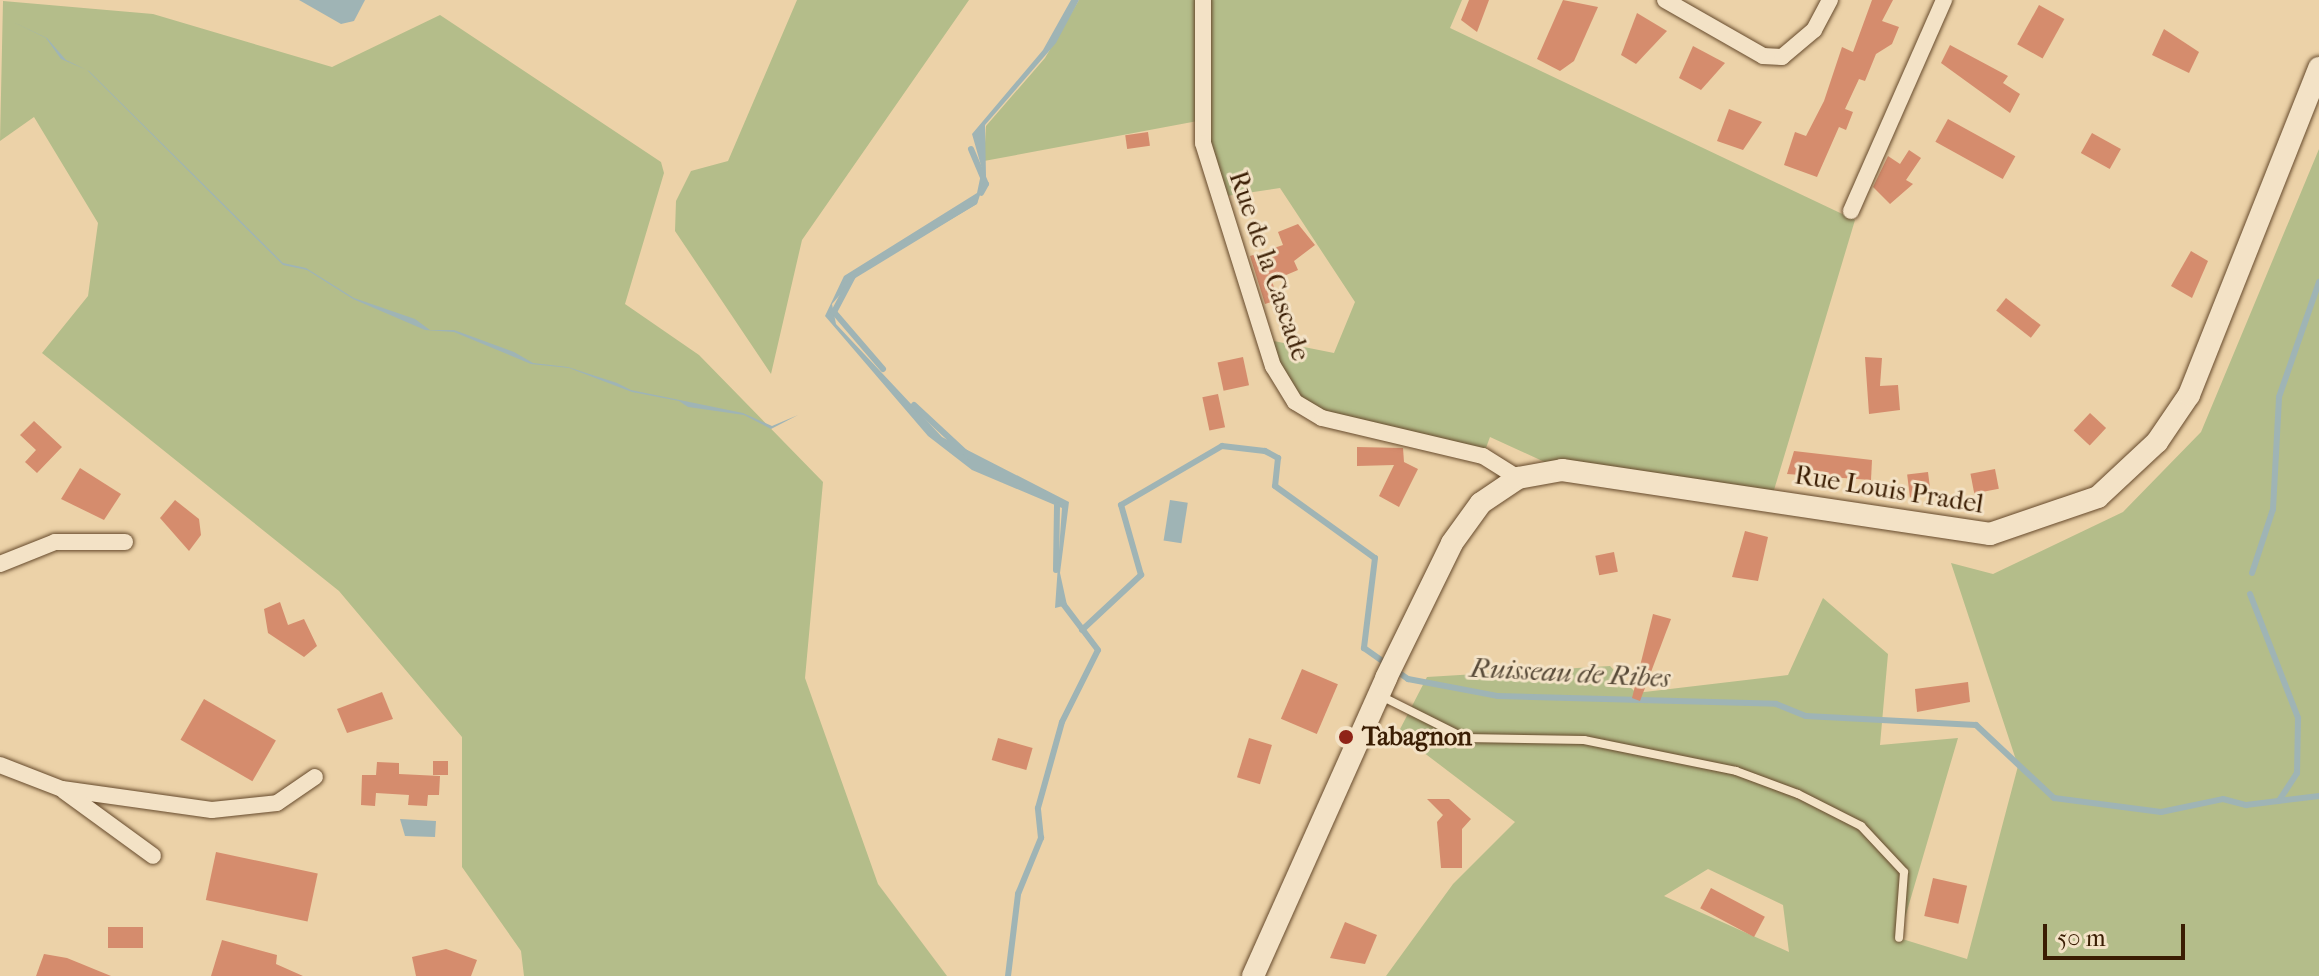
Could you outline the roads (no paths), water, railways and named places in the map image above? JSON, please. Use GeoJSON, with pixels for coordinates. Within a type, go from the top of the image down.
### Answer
{"type":"FeatureCollection","features":[{"type":"Feature","properties":{"kind":"main road","name":"Rue Louis Pradel"},"geometry":{"type":"LineString","coordinates":[[1253,976],[1382,687],[1452,543],[1481,503],[1518,478],[1562,470],[1990,534],[2098,497],[2157,442],[2189,395],[2319,68]]}},
{"type":"Feature","properties":{"kind":"street","name":"Rue de la Cascade"},"geometry":{"type":"LineString","coordinates":[[1203,0],[1203,143],[1273,366],[1295,402],[1322,418],[1483,456],[1518,478]]}},
{"type":"Feature","properties":{"kind":"street"},"geometry":{"type":"LineString","coordinates":[[1665,0],[1763,56],[1782,57],[1814,30],[1830,0]]}},
{"type":"Feature","properties":{"kind":"street"},"geometry":{"type":"LineString","coordinates":[[1851,211],[1944,0]]}},
{"type":"Feature","properties":{"kind":"street"},"geometry":{"type":"LineString","coordinates":[[0,564],[55,542],[125,542]]}},
{"type":"Feature","properties":{"kind":"street"},"geometry":{"type":"LineString","coordinates":[[0,765],[62,789],[250,810],[277,803],[315,777]]}},
{"type":"Feature","properties":{"kind":"street"},"geometry":{"type":"LineString","coordinates":[[62,789],[153,856]]}},
{"type":"Feature","properties":{"kind":"lane"},"geometry":{"type":"LineString","coordinates":[[1382,687],[1465,738],[1584,740],[1736,771],[1798,794],[1861,826],[1904,872],[1899,938]]}},
{"type":"Feature","properties":{"kind":"waterway"},"geometry":{"type":"LineString","coordinates":[[971,149],[986,184],[981,193]]}},
{"type":"Feature","properties":{"kind":"waterway"},"geometry":{"type":"LineString","coordinates":[[883,369],[834,312],[853,276],[974,202]]}},
{"type":"Feature","properties":{"kind":"waterway"},"geometry":{"type":"LineString","coordinates":[[2252,573],[2273,509],[2279,397],[2319,282]]}},
{"type":"Feature","properties":{"kind":"waterway"},"geometry":{"type":"LineString","coordinates":[[914,405],[970,457]]}},
{"type":"Feature","properties":{"kind":"waterway","name":"Ruisseau de Ribes"},"geometry":{"type":"LineString","coordinates":[[1082,630],[1141,575],[1121,505],[1222,446],[1265,451],[1278,458],[1275,486],[1375,558],[1364,648],[1408,679],[1498,696],[1776,704],[1806,716],[1976,725],[2054,798],[2161,812],[2223,799],[2246,805],[2319,796]]}},
{"type":"Feature","properties":{"kind":"waterway"},"geometry":{"type":"LineString","coordinates":[[1056,570],[1057,505]]}},
{"type":"Feature","properties":{"kind":"waterway"},"geometry":{"type":"LineString","coordinates":[[2250,594],[2298,718],[2297,773],[2279,801]]}},
{"type":"Feature","properties":{"kind":"waterway"},"geometry":{"type":"LineString","coordinates":[[1008,976],[1018,894],[1041,838],[1038,808],[1062,722],[1098,650],[1061,601]]}},
{"type":"Feature","properties":{"kind":"place","name":"Tabagnon"},"geometry":{"type":"Point","coordinates":[1346,737]}}]}
